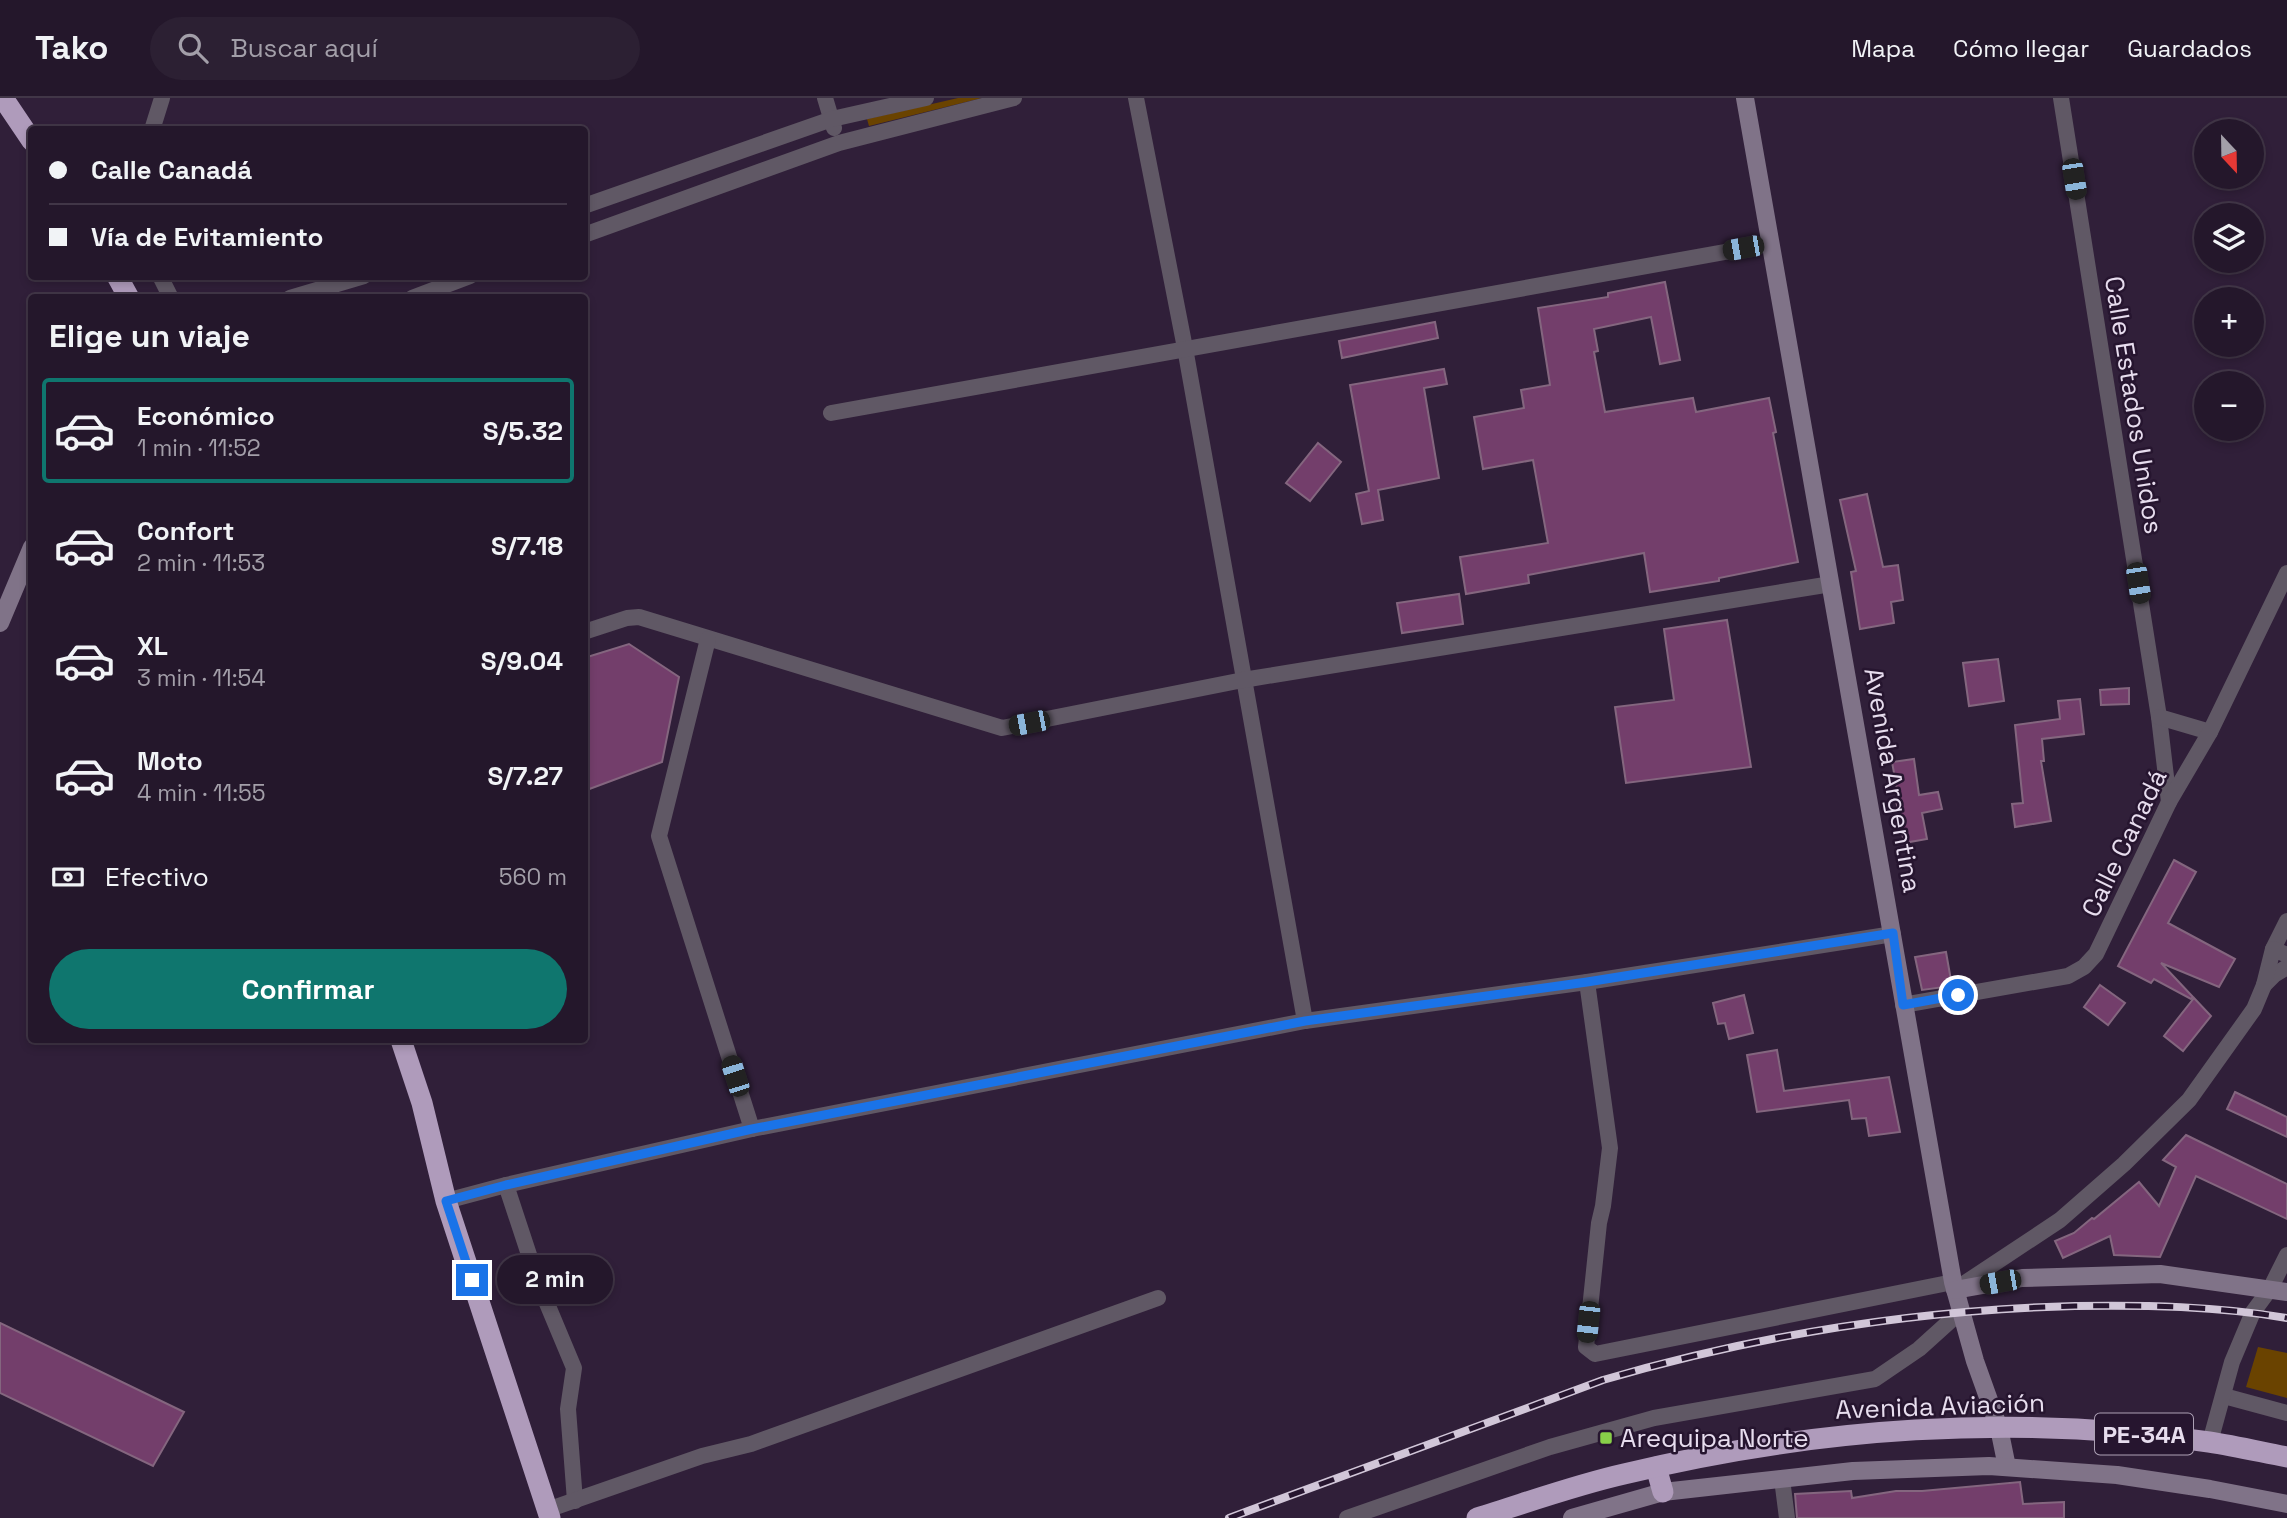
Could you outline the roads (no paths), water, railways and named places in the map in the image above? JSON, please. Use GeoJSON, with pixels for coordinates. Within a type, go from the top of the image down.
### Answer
{"type":"FeatureCollection","features":[{"type":"Feature","properties":{"kind":"highway"},"geometry":{"type":"LineString","coordinates":[[3,98],[28,135]]}},
{"type":"Feature","properties":{"kind":"highway"},"geometry":{"type":"LineString","coordinates":[[402,1043],[422,1103],[446,1201],[549,1514]]}},
{"type":"Feature","properties":{"kind":"highway","name":"Avenida Aviación"},"geometry":{"type":"LineString","coordinates":[[1477,1518],[1623,1474],[1764,1447],[1853,1435],[1999,1428],[2077,1430],[2210,1442],[2287,1457]]}},
{"type":"Feature","properties":{"kind":"highway"},"geometry":{"type":"LineString","coordinates":[[1656,1467],[1662,1492]]}},
{"type":"Feature","properties":{"kind":"street"},"geometry":{"type":"LineString","coordinates":[[153,126],[162,98]]}},
{"type":"Feature","properties":{"kind":"street"},"geometry":{"type":"LineString","coordinates":[[825,98],[839,143]]}},
{"type":"Feature","properties":{"kind":"street"},"geometry":{"type":"LineString","coordinates":[[588,205],[832,120],[926,98]]}},
{"type":"Feature","properties":{"kind":"street"},"geometry":{"type":"LineString","coordinates":[[588,234],[839,143],[1014,98]]}},
{"type":"Feature","properties":{"kind":"street"},"geometry":{"type":"LineString","coordinates":[[1136,98],[1185,348],[1305,1021]]}},
{"type":"Feature","properties":{"kind":"street","name":"Avenida Argentina"},"geometry":{"type":"LineString","coordinates":[[1745,98],[1954,1286],[1960,1312],[1999,1428],[2007,1467]]}},
{"type":"Feature","properties":{"kind":"street","name":"Calle Estados Unidos"},"geometry":{"type":"LineString","coordinates":[[2061,98],[2159,717],[2169,802]]}},
{"type":"Feature","properties":{"kind":"street"},"geometry":{"type":"LineString","coordinates":[[831,413],[1769,244]]}},
{"type":"Feature","properties":{"kind":"street"},"geometry":{"type":"LineString","coordinates":[[303,294],[351,280]]}},
{"type":"Feature","properties":{"kind":"street"},"geometry":{"type":"LineString","coordinates":[[423,294],[459,280]]}},
{"type":"Feature","properties":{"kind":"street"},"geometry":{"type":"LineString","coordinates":[[0,623],[28,556]]}},
{"type":"Feature","properties":{"kind":"street","name":"Calle Canadá"},"geometry":{"type":"LineString","coordinates":[[1903,1005],[2068,976],[2084,967],[2096,954],[2169,802],[2210,732],[2287,573]]}},
{"type":"Feature","properties":{"kind":"street"},"geometry":{"type":"LineString","coordinates":[[588,631],[627,618],[639,617],[1002,728],[1243,680],[1831,584]]}},
{"type":"Feature","properties":{"kind":"street"},"geometry":{"type":"LineString","coordinates":[[708,639],[659,836],[752,1129]]}},
{"type":"Feature","properties":{"kind":"street"},"geometry":{"type":"LineString","coordinates":[[2159,717],[2210,732]]}},
{"type":"Feature","properties":{"kind":"street"},"geometry":{"type":"LineString","coordinates":[[1954,1286],[2060,1220],[2154,1136],[2189,1100],[2254,1009],[2280,952],[2287,921]]}},
{"type":"Feature","properties":{"kind":"street"},"geometry":{"type":"LineString","coordinates":[[446,1201],[752,1129],[1305,1021],[1587,982],[1893,933]]}},
{"type":"Feature","properties":{"kind":"street"},"geometry":{"type":"LineString","coordinates":[[2264,985],[2287,967]]}},
{"type":"Feature","properties":{"kind":"street"},"geometry":{"type":"LineString","coordinates":[[1587,982],[1610,1148],[1586,1347],[1595,1354],[1954,1286],[2022,1278],[2160,1274],[2279,1290]]}},
{"type":"Feature","properties":{"kind":"street"},"geometry":{"type":"LineString","coordinates":[[506,1185],[538,1282],[574,1368],[568,1409],[575,1501]]}},
{"type":"Feature","properties":{"kind":"street"},"geometry":{"type":"LineString","coordinates":[[2210,1442],[2232,1362],[2253,1312],[2279,1290],[2287,1255]]}},
{"type":"Feature","properties":{"kind":"street"},"geometry":{"type":"LineString","coordinates":[[549,1514],[575,1501],[702,1456],[751,1444],[1158,1298]]}},
{"type":"Feature","properties":{"kind":"street"},"geometry":{"type":"LineString","coordinates":[[1347,1518],[1537,1451],[1654,1418],[1875,1379],[1919,1349],[1960,1312]]}},
{"type":"Feature","properties":{"kind":"street"},"geometry":{"type":"LineString","coordinates":[[2224,1395],[2287,1413]]}},
{"type":"Feature","properties":{"kind":"street"},"geometry":{"type":"LineString","coordinates":[[1573,1518],[1662,1492],[1853,1471],[2007,1467],[2117,1475],[2287,1504]]}},
{"type":"Feature","properties":{"kind":"street"},"geometry":{"type":"LineString","coordinates":[[1782,1479],[1787,1518]]}},
{"type":"Feature","properties":{"kind":"railway"},"geometry":{"type":"LineString","coordinates":[[1229,1518],[1603,1380],[1719,1350],[1778,1338],[1896,1319],[2015,1308],[2181,1307],[2287,1318]]}},
{"type":"Feature","properties":{"kind":"place","name":"Arequipa Norte"},"geometry":{"type":"Point","coordinates":[1606,1438]}}]}
